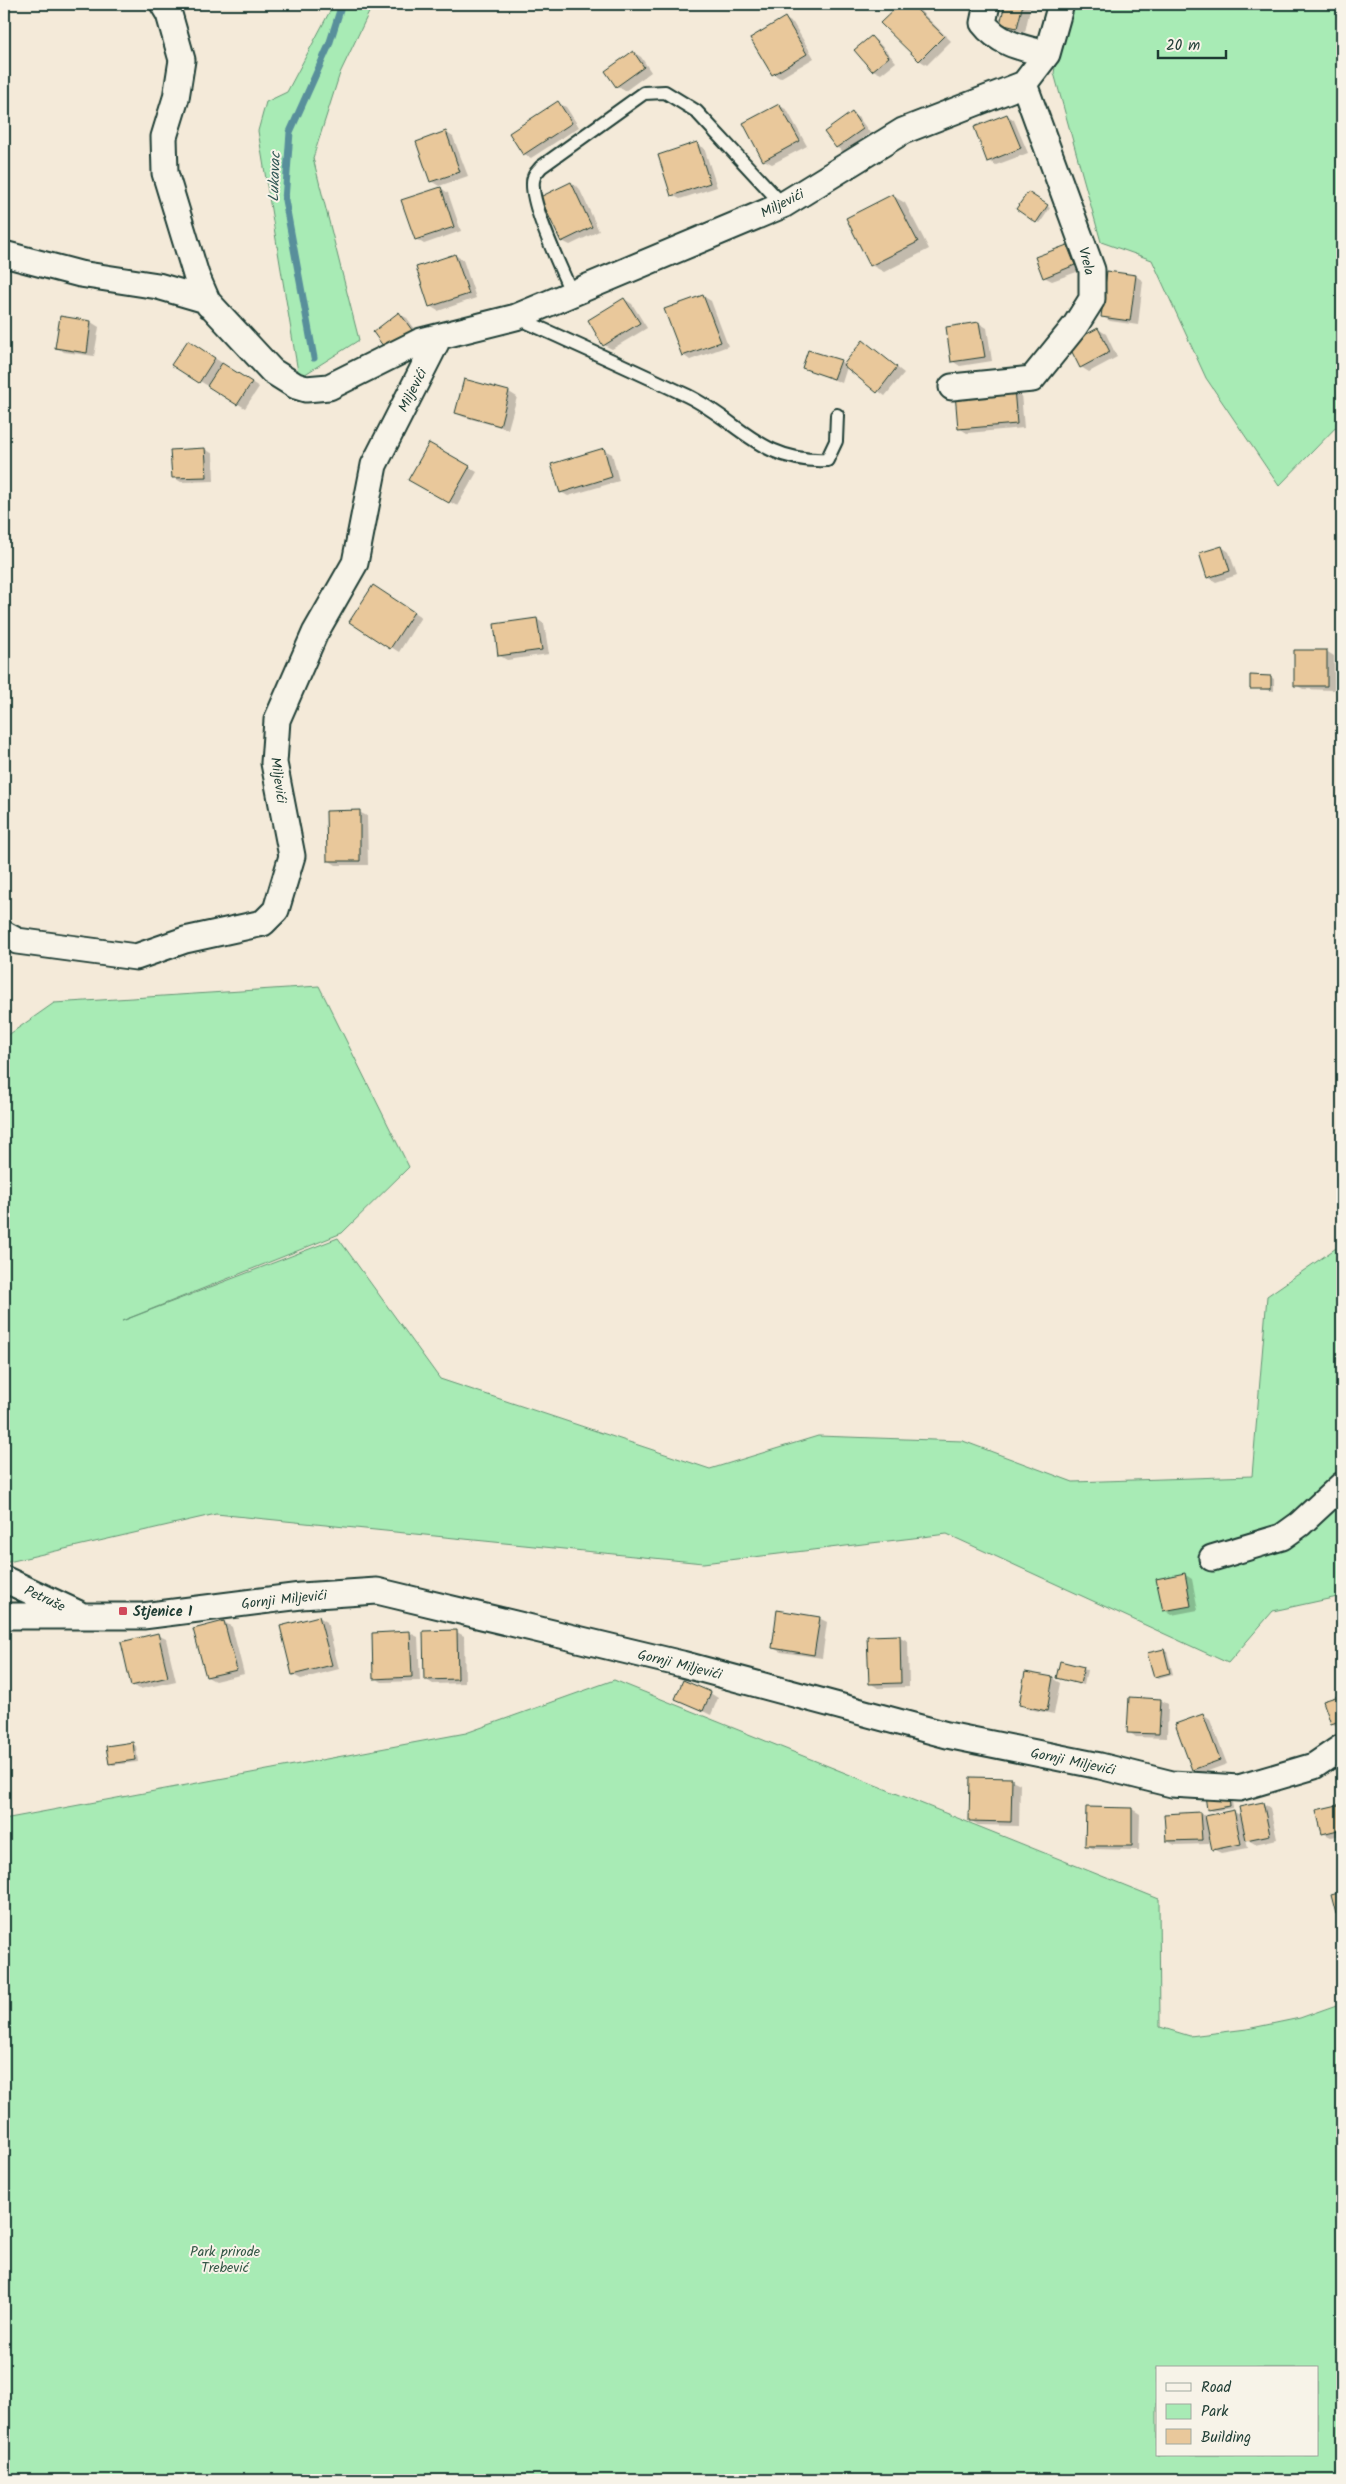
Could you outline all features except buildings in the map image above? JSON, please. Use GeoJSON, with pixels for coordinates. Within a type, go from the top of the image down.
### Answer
{"type":"FeatureCollection","features":[{"type":"Feature","properties":{"kind":"street"},"geometry":{"type":"LineString","coordinates":[[163,4],[169,14],[182,60],[176,98],[164,137],[165,173],[196,275],[209,305]]}},
{"type":"Feature","properties":{"kind":"street"},"geometry":{"type":"LineString","coordinates":[[987,4],[983,23],[992,35],[1015,46],[1047,54]]}},
{"type":"Feature","properties":{"kind":"street"},"geometry":{"type":"LineString","coordinates":[[1024,84],[1047,54],[1061,4]]}},
{"type":"Feature","properties":{"kind":"street","name":"Miljevići"},"geometry":{"type":"LineString","coordinates":[[4,254],[80,274],[158,286],[206,300],[272,371],[296,386],[306,389],[330,387],[421,341],[516,316],[783,205],[904,131],[1024,84]]}},
{"type":"Feature","properties":{"kind":"street","name":"Vrela"},"geometry":{"type":"LineString","coordinates":[[952,388],[1032,379],[1075,326],[1092,299],[1092,270],[1024,84]]}},
{"type":"Feature","properties":{"kind":"street","name":"Miljevići"},"geometry":{"type":"LineString","coordinates":[[4,934],[17,941],[136,957],[185,940],[263,923],[276,910],[292,856],[274,763],[277,720],[315,633],[355,563],[374,465],[439,337]]}},
{"type":"Feature","properties":{"kind":"street"},"geometry":{"type":"LineString","coordinates":[[1212,1558],[1282,1537],[1300,1524],[1342,1485]]}},
{"type":"Feature","properties":{"kind":"street","name":"Petruše"},"geometry":{"type":"LineString","coordinates":[[4,1579],[86,1617]]}},
{"type":"Feature","properties":{"kind":"street","name":"Gornji Miljevići"},"geometry":{"type":"LineString","coordinates":[[4,1616],[143,1616],[301,1596],[378,1591],[682,1664],[946,1735],[1100,1766],[1172,1784],[1238,1788],[1314,1766],[1342,1747]]}},
{"type":"Feature","properties":{"kind":"lane"},"geometry":{"type":"LineString","coordinates":[[571,292],[538,213],[534,193],[534,177],[541,167],[644,93],[665,92],[696,111],[783,205]]}},
{"type":"Feature","properties":{"kind":"lane"},"geometry":{"type":"LineString","coordinates":[[516,316],[690,397],[763,446],[783,456],[806,461],[827,460],[836,441],[837,415]]}},
{"type":"Feature","properties":{"kind":"green space"},"geometry":{"type":"Polygon","coordinates":[[[331,4],[373,4],[340,73],[313,158],[359,340],[299,378],[258,131],[266,102],[287,92],[331,9],[331,4]]]}},
{"type":"Feature","properties":{"kind":"green space"},"geometry":{"type":"Polygon","coordinates":[[[1067,4],[1342,4],[1342,421],[1279,486],[1206,378],[1152,260],[1101,242],[1054,73],[1067,4]]]}},
{"type":"Feature","properties":{"kind":"green space"},"geometry":{"type":"Polygon","coordinates":[[[319,986],[409,1167],[342,1233],[122,1321],[338,1238],[440,1379],[710,1469],[818,1436],[963,1441],[1073,1482],[1252,1476],[1267,1296],[1342,1244],[1342,1596],[1273,1611],[1228,1663],[947,1534],[703,1563],[216,1514],[4,1563],[4,1038],[54,1003],[319,986]]]}},
{"type":"Feature","properties":{"kind":"green space","name":"Park prirode Trebević"},"geometry":{"type":"Polygon","coordinates":[[[614,1680],[1159,1899],[1160,2027],[1190,2036],[1247,2029],[1300,2018],[1342,2003],[1342,2480],[4,2480],[4,1819],[466,1733],[614,1680]]]}},
{"type":"Feature","properties":{"kind":"waterway","name":"Lukavac"},"geometry":{"type":"LineString","coordinates":[[314,358],[285,200],[290,132],[329,45],[342,4]]}},
{"type":"Feature","properties":{"kind":"place","name":"Stjenice 1"},"geometry":{"type":"Point","coordinates":[123,1611]}}]}
